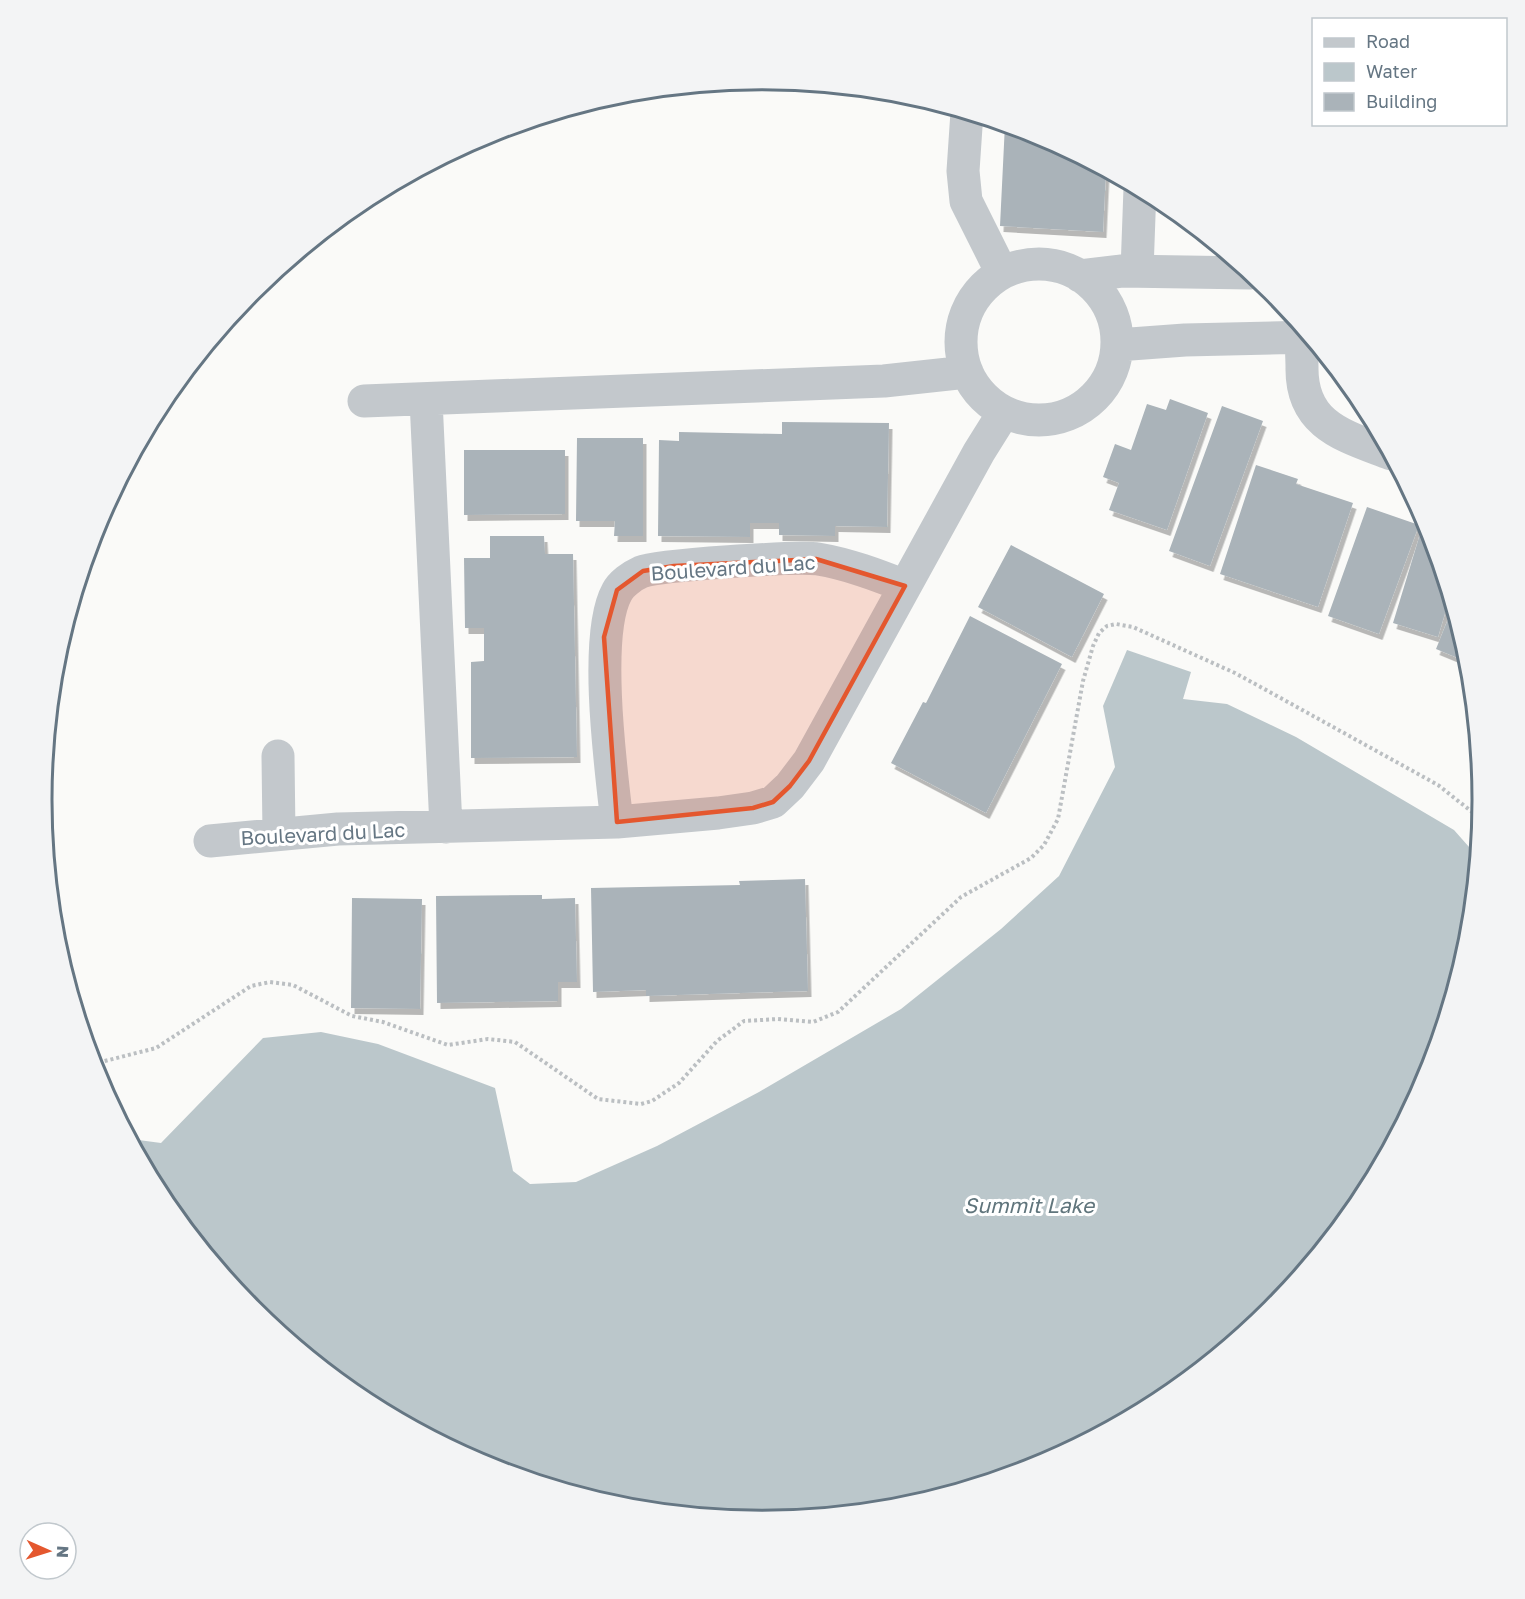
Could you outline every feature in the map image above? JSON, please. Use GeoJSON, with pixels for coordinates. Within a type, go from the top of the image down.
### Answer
{"type":"FeatureCollection","features":[{"type":"Feature","properties":{"kind":"street"},"geometry":{"type":"LineString","coordinates":[[966,120],[963,171],[966,201],[1002,273]]}},
{"type":"Feature","properties":{"kind":"street"},"geometry":{"type":"LineString","coordinates":[[1137,271],[1140,198]]}},
{"type":"Feature","properties":{"kind":"street"},"geometry":{"type":"LineString","coordinates":[[1026,265],[1059,266],[1080,276],[1104,299],[1113,318],[1117,345],[1115,361],[1103,388],[1093,400],[1074,413],[1049,420],[1027,420],[1004,412],[980,392],[967,372],[961,339],[966,315],[978,294],[1002,273],[1026,265]]}},
{"type":"Feature","properties":{"kind":"street"},"geometry":{"type":"LineString","coordinates":[[1080,276],[1137,271],[1238,273]]}},
{"type":"Feature","properties":{"kind":"street"},"geometry":{"type":"LineString","coordinates":[[1117,345],[1300,335]]}},
{"type":"Feature","properties":{"kind":"street"},"geometry":{"type":"LineString","coordinates":[[1305,342],[1302,377],[1308,404],[1318,419],[1340,434],[1379,449]]}},
{"type":"Feature","properties":{"kind":"street"},"geometry":{"type":"LineString","coordinates":[[364,401],[884,381],[967,372]]}},
{"type":"Feature","properties":{"kind":"street"},"geometry":{"type":"LineString","coordinates":[[426,400],[446,827]]}},
{"type":"Feature","properties":{"kind":"street","name":"Boulevard du Lac"},"geometry":{"type":"LineString","coordinates":[[210,841],[338,830],[617,822],[718,813],[753,808],[773,802],[790,786],[809,761],[979,452],[1004,412]]}},
{"type":"Feature","properties":{"kind":"street","name":"Boulevard du Lac"},"geometry":{"type":"LineString","coordinates":[[617,822],[610,762],[604,637],[609,610],[617,590],[629,580],[643,571],[674,566],[816,559],[868,572],[905,586]]}},
{"type":"Feature","properties":{"kind":"street"},"geometry":{"type":"LineString","coordinates":[[278,756],[279,834]]}},
{"type":"Feature","properties":{"kind":"path"},"geometry":{"type":"LineString","coordinates":[[103,1061],[156,1048],[251,986],[270,982],[293,985],[352,1016],[383,1022],[448,1045],[488,1039],[515,1042],[598,1100],[627,1104],[652,1101],[679,1083],[717,1041],[744,1021],[778,1018],[813,1022],[838,1012],[961,897],[1030,858],[1044,845],[1058,819],[1086,664],[1099,633],[1107,626],[1116,624],[1133,627],[1235,673],[1438,785],[1472,812]]}},
{"type":"Feature","properties":{"kind":"highlighted area"},"geometry":{"type":"Polygon","coordinates":[[[816,559],[905,586],[809,761],[790,786],[773,802],[753,808],[617,822],[604,637],[617,590],[643,571],[674,566],[816,559]]]}},
{"type":"Feature","properties":{"kind":"water","name":"Summit Lake"},"geometry":{"type":"Polygon","coordinates":[[[1127,650],[1191,672],[1183,699],[1227,704],[1296,737],[1454,830],[1471,849],[1459,938],[1435,1028],[1399,1114],[1353,1194],[1296,1268],[1265,1302],[1231,1333],[1157,1390],[1077,1436],[991,1472],[946,1485],[901,1496],[809,1508],[762,1510],[670,1503],[624,1496],[534,1472],[448,1436],[407,1414],[330,1363],[294,1333],[260,1302],[199,1232],[172,1194],[140,1140],[161,1143],[263,1038],[321,1032],[378,1044],[495,1088],[513,1171],[530,1184],[576,1182],[657,1146],[759,1092],[901,1009],[1001,929],[1059,876],[1115,767],[1103,706],[1127,650]]]}},
{"type":"Feature","properties":{"kind":"building"},"geometry":{"type":"Polygon","coordinates":[[[1005,132],[1077,163],[1106,178],[1103,232],[1000,226],[1005,132]]]}},
{"type":"Feature","properties":{"kind":"building"},"geometry":{"type":"Polygon","coordinates":[[[1170,399],[1208,413],[1167,530],[1109,510],[1119,483],[1103,477],[1115,444],[1131,450],[1147,404],[1166,410],[1170,399]]]}},
{"type":"Feature","properties":{"kind":"building"},"geometry":{"type":"Polygon","coordinates":[[[1222,406],[1263,421],[1210,566],[1169,551],[1222,406]]]}},
{"type":"Feature","properties":{"kind":"building"},"geometry":{"type":"Polygon","coordinates":[[[782,422],[889,423],[887,527],[835,526],[835,536],[779,535],[779,523],[750,523],[750,537],[658,536],[659,440],[679,441],[679,432],[782,434],[782,422]]]}},
{"type":"Feature","properties":{"kind":"building"},"geometry":{"type":"Polygon","coordinates":[[[577,438],[643,438],[643,536],[614,536],[615,521],[576,521],[577,438]]]}},
{"type":"Feature","properties":{"kind":"building"},"geometry":{"type":"Polygon","coordinates":[[[464,450],[565,450],[565,514],[464,515],[464,450]]]}},
{"type":"Feature","properties":{"kind":"building"},"geometry":{"type":"Polygon","coordinates":[[[1256,465],[1298,479],[1296,484],[1353,503],[1318,607],[1220,574],[1256,465]]]}},
{"type":"Feature","properties":{"kind":"building"},"geometry":{"type":"Polygon","coordinates":[[[1367,507],[1416,524],[1418,528],[1379,634],[1328,616],[1367,507]]]}},
{"type":"Feature","properties":{"kind":"building"},"geometry":{"type":"Polygon","coordinates":[[[1420,534],[1435,571],[1446,609],[1438,637],[1393,623],[1420,534]]]}},
{"type":"Feature","properties":{"kind":"building"},"geometry":{"type":"Polygon","coordinates":[[[490,536],[544,536],[545,554],[573,554],[577,757],[471,758],[471,662],[484,661],[484,628],[465,628],[464,558],[490,558],[490,536]]]}},
{"type":"Feature","properties":{"kind":"building"},"geometry":{"type":"Polygon","coordinates":[[[1011,545],[1104,594],[1072,657],[978,607],[1011,545]]]}},
{"type":"Feature","properties":{"kind":"building"},"geometry":{"type":"Polygon","coordinates":[[[970,616],[1062,664],[986,813],[891,763],[923,702],[926,703],[970,616]]]}},
{"type":"Feature","properties":{"kind":"building"},"geometry":{"type":"Polygon","coordinates":[[[1449,618],[1458,658],[1436,649],[1449,618]]]}},
{"type":"Feature","properties":{"kind":"building"},"geometry":{"type":"Polygon","coordinates":[[[805,879],[808,991],[646,996],[646,990],[593,992],[591,888],[740,885],[739,881],[805,879]]]}},
{"type":"Feature","properties":{"kind":"building"},"geometry":{"type":"Polygon","coordinates":[[[542,895],[542,899],[575,898],[577,982],[558,982],[558,1001],[437,1003],[436,896],[542,895]]]}},
{"type":"Feature","properties":{"kind":"building"},"geometry":{"type":"Polygon","coordinates":[[[352,898],[422,899],[420,1009],[351,1008],[352,898]]]}}]}
